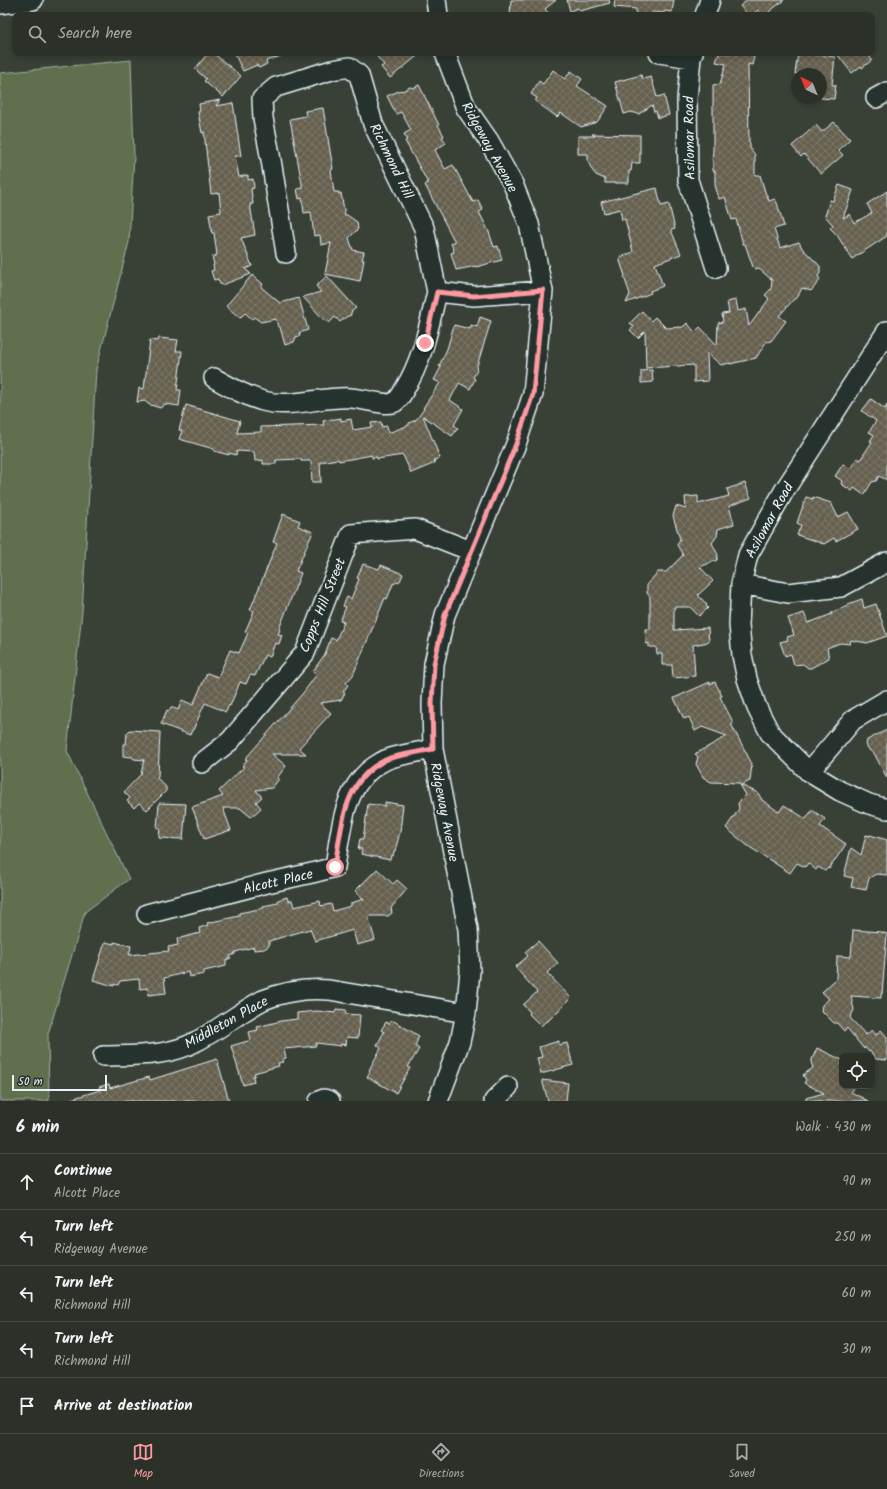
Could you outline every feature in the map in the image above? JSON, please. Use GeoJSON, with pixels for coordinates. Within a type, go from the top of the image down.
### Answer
{"type":"FeatureCollection","features":[{"type":"Feature","properties":{"kind":"street"},"geometry":{"type":"LineString","coordinates":[[0,4],[34,0]]}},
{"type":"Feature","properties":{"kind":"street"},"geometry":{"type":"LineString","coordinates":[[436,0],[438,12]]}},
{"type":"Feature","properties":{"kind":"street"},"geometry":{"type":"LineString","coordinates":[[706,12],[710,0]]}},
{"type":"Feature","properties":{"kind":"street","name":"Ridgeway Avenue"},"geometry":{"type":"LineString","coordinates":[[438,1101],[460,1042],[466,1013],[470,972],[468,929],[433,749],[432,704],[434,664],[445,615],[516,444],[533,394],[543,290],[528,224],[513,184],[489,141],[466,108],[446,56]]}},
{"type":"Feature","properties":{"kind":"street","name":"Asilomar Road"},"geometry":{"type":"LineString","coordinates":[[692,56],[687,99],[688,180],[716,268]]}},
{"type":"Feature","properties":{"kind":"street","name":"Richmond Hill"},"geometry":{"type":"LineString","coordinates":[[214,378],[241,393],[275,404],[305,402],[337,397],[363,399],[388,404],[395,402],[410,380],[425,343],[437,292],[424,228],[373,124],[360,75],[349,67],[325,72],[276,87],[262,99],[263,118],[286,253]]}},
{"type":"Feature","properties":{"kind":"street"},"geometry":{"type":"LineString","coordinates":[[437,292],[474,296],[543,290]]}},
{"type":"Feature","properties":{"kind":"street","name":"Asilomar Road"},"geometry":{"type":"LineString","coordinates":[[887,331],[784,491],[748,555],[741,584],[739,625],[742,655],[750,686],[758,708],[770,733],[809,772],[840,790],[869,804],[887,809]]}},
{"type":"Feature","properties":{"kind":"street","name":"Copps Hill Street"},"geometry":{"type":"LineString","coordinates":[[202,763],[230,741],[305,653],[351,534],[415,529],[471,552]]}},
{"type":"Feature","properties":{"kind":"street"},"geometry":{"type":"LineString","coordinates":[[741,584],[788,593],[840,587],[887,562]]}},
{"type":"Feature","properties":{"kind":"street"},"geometry":{"type":"LineString","coordinates":[[809,772],[853,720],[887,700]]}},
{"type":"Feature","properties":{"kind":"street","name":"Alcott Place"},"geometry":{"type":"LineString","coordinates":[[147,914],[335,867],[343,815],[348,800],[356,785],[370,769],[389,758],[433,749]]}},
{"type":"Feature","properties":{"kind":"street","name":"Middleton Place"},"geometry":{"type":"LineString","coordinates":[[103,1056],[146,1055],[184,1046],[196,1041],[263,1000],[272,996],[298,991],[318,989],[329,990],[466,1013]]}},
{"type":"Feature","properties":{"kind":"street"},"geometry":{"type":"LineString","coordinates":[[494,1101],[508,1087]]}},
{"type":"Feature","properties":{"kind":"street"},"geometry":{"type":"LineString","coordinates":[[319,1101],[324,1098],[330,1101]]}},
{"type":"Feature","properties":{"kind":"green space"},"geometry":{"type":"Polygon","coordinates":[[[131,60],[134,156],[129,242],[96,370],[82,612],[67,751],[129,879],[85,912],[48,1034],[49,1101],[0,1101],[0,73],[131,60]]]}},
{"type":"Feature","properties":{"kind":"building"},"geometry":{"type":"Polygon","coordinates":[[[511,0],[556,0],[545,9],[548,12],[510,12],[511,0]]]}},
{"type":"Feature","properties":{"kind":"building"},"geometry":{"type":"Polygon","coordinates":[[[567,0],[609,0],[610,3],[580,11],[578,8],[570,11],[567,0]]]}},
{"type":"Feature","properties":{"kind":"building"},"geometry":{"type":"Polygon","coordinates":[[[615,0],[674,0],[672,12],[636,12],[636,9],[614,7],[615,0]]]}},
{"type":"Feature","properties":{"kind":"building"},"geometry":{"type":"Polygon","coordinates":[[[747,0],[784,0],[769,12],[760,12],[758,10],[756,12],[745,12],[740,6],[747,0]]]}},
{"type":"Feature","properties":{"kind":"building"},"geometry":{"type":"Polygon","coordinates":[[[206,56],[217,56],[241,76],[223,97],[204,81],[206,79],[195,69],[206,56]]]}},
{"type":"Feature","properties":{"kind":"building"},"geometry":{"type":"Polygon","coordinates":[[[236,56],[281,56],[266,61],[267,64],[259,68],[257,65],[243,71],[236,56]]]}},
{"type":"Feature","properties":{"kind":"building"},"geometry":{"type":"Polygon","coordinates":[[[376,56],[417,56],[390,78],[381,67],[384,65],[376,56]]]}},
{"type":"Feature","properties":{"kind":"building"},"geometry":{"type":"Polygon","coordinates":[[[718,56],[754,56],[752,65],[748,64],[749,142],[750,148],[755,155],[755,175],[760,175],[769,201],[775,199],[777,203],[784,226],[774,229],[780,248],[799,242],[802,248],[820,266],[820,273],[818,276],[820,280],[811,291],[802,288],[797,298],[794,299],[779,316],[786,321],[771,341],[766,342],[756,358],[721,365],[707,353],[708,381],[694,382],[694,365],[646,368],[645,331],[638,338],[630,330],[634,327],[630,323],[642,311],[651,321],[655,317],[666,328],[683,327],[687,323],[695,332],[700,327],[717,345],[718,323],[723,322],[722,314],[729,313],[727,302],[736,300],[738,311],[746,309],[749,326],[769,299],[765,295],[771,289],[772,280],[758,268],[755,269],[753,267],[745,244],[743,244],[736,219],[732,220],[725,197],[719,199],[715,185],[715,171],[713,171],[712,161],[713,85],[720,84],[726,64],[716,62],[718,56]]]}},
{"type":"Feature","properties":{"kind":"building"},"geometry":{"type":"Polygon","coordinates":[[[798,56],[835,57],[832,85],[836,85],[834,99],[827,98],[827,68],[796,68],[798,56]]]}},
{"type":"Feature","properties":{"kind":"building"},"geometry":{"type":"Polygon","coordinates":[[[838,56],[869,56],[872,60],[862,68],[861,66],[852,73],[838,56]]]}},
{"type":"Feature","properties":{"kind":"building"},"geometry":{"type":"Polygon","coordinates":[[[553,70],[565,79],[571,71],[582,79],[577,86],[608,106],[597,122],[581,127],[561,113],[557,117],[535,101],[537,98],[531,94],[539,81],[543,84],[553,70]]]}},
{"type":"Feature","properties":{"kind":"building"},"geometry":{"type":"Polygon","coordinates":[[[641,75],[643,79],[651,77],[657,97],[664,95],[669,115],[658,118],[652,105],[639,114],[631,112],[624,114],[615,82],[641,75]]]}},
{"type":"Feature","properties":{"kind":"building"},"geometry":{"type":"Polygon","coordinates":[[[419,85],[439,125],[444,136],[442,137],[446,143],[435,150],[445,169],[453,165],[473,202],[478,200],[483,210],[479,212],[489,232],[494,247],[498,246],[502,260],[476,267],[456,270],[451,253],[454,252],[451,243],[455,242],[425,185],[428,183],[405,141],[407,140],[404,134],[411,130],[401,112],[396,114],[387,96],[419,85]]]}},
{"type":"Feature","properties":{"kind":"building"},"geometry":{"type":"Polygon","coordinates":[[[220,100],[216,106],[233,103],[241,156],[235,156],[239,177],[248,175],[248,180],[253,179],[254,188],[251,189],[253,204],[250,204],[255,235],[241,238],[252,266],[245,269],[251,274],[222,285],[218,279],[214,280],[211,271],[214,270],[212,257],[217,255],[214,233],[212,233],[209,214],[221,212],[219,193],[211,194],[204,132],[202,133],[198,112],[200,111],[199,104],[220,100]]]}},
{"type":"Feature","properties":{"kind":"building"},"geometry":{"type":"Polygon","coordinates":[[[323,108],[333,169],[331,170],[334,192],[339,192],[339,194],[341,193],[345,215],[357,222],[358,229],[349,238],[353,250],[364,252],[360,281],[325,274],[331,243],[321,245],[320,235],[314,236],[311,212],[304,213],[302,198],[299,199],[297,189],[302,188],[302,184],[290,119],[306,116],[305,111],[323,108]]]}},
{"type":"Feature","properties":{"kind":"building"},"geometry":{"type":"Polygon","coordinates":[[[834,122],[850,139],[838,150],[843,155],[821,174],[804,154],[801,157],[792,146],[816,125],[822,132],[834,122]]]}},
{"type":"Feature","properties":{"kind":"building"},"geometry":{"type":"Polygon","coordinates":[[[592,134],[640,135],[640,163],[632,163],[631,171],[629,171],[629,183],[605,183],[605,179],[596,175],[592,170],[588,161],[588,154],[578,154],[578,136],[595,136],[592,134]]]}},
{"type":"Feature","properties":{"kind":"building"},"geometry":{"type":"Polygon","coordinates":[[[839,185],[853,190],[843,218],[850,214],[854,223],[872,213],[867,204],[887,191],[887,236],[852,259],[837,235],[830,228],[833,225],[825,216],[830,200],[833,201],[839,185]]]}},
{"type":"Feature","properties":{"kind":"building"},"geometry":{"type":"Polygon","coordinates":[[[657,188],[661,206],[669,204],[675,229],[671,230],[681,254],[655,264],[663,286],[650,291],[651,293],[626,303],[630,294],[619,258],[633,252],[625,219],[622,220],[620,209],[604,213],[601,202],[657,188]]]}},
{"type":"Feature","properties":{"kind":"building"},"geometry":{"type":"Polygon","coordinates":[[[252,275],[263,284],[261,287],[280,303],[299,298],[308,330],[299,333],[300,336],[296,337],[294,342],[285,345],[276,319],[261,322],[254,317],[252,319],[245,313],[240,318],[226,306],[252,275]]]}},
{"type":"Feature","properties":{"kind":"building"},"geometry":{"type":"Polygon","coordinates":[[[327,276],[356,308],[351,312],[351,315],[340,322],[335,317],[329,323],[326,320],[325,321],[303,297],[321,292],[316,286],[327,276]]]}},
{"type":"Feature","properties":{"kind":"building"},"geometry":{"type":"Polygon","coordinates":[[[480,317],[491,321],[476,369],[477,370],[473,378],[475,379],[470,389],[459,383],[450,400],[463,409],[454,425],[458,428],[452,436],[423,416],[440,458],[434,460],[435,463],[411,473],[403,455],[377,459],[377,457],[372,458],[372,455],[339,461],[338,459],[320,462],[321,482],[312,482],[311,461],[301,461],[301,459],[276,460],[276,464],[263,464],[263,460],[255,461],[254,452],[237,451],[236,455],[229,453],[229,455],[179,439],[182,431],[179,430],[186,405],[240,421],[237,433],[261,432],[261,427],[324,425],[323,421],[341,418],[341,421],[351,419],[353,430],[372,427],[371,423],[381,422],[382,427],[387,426],[388,433],[409,425],[409,423],[416,420],[440,383],[434,380],[441,367],[439,366],[447,349],[454,325],[470,329],[471,325],[477,327],[480,317]]]}},
{"type":"Feature","properties":{"kind":"building"},"geometry":{"type":"Polygon","coordinates":[[[159,338],[178,340],[176,351],[182,351],[177,390],[181,390],[179,406],[165,404],[160,408],[148,404],[145,401],[137,402],[139,388],[144,389],[150,340],[158,341],[159,338]]]}},
{"type":"Feature","properties":{"kind":"building"},"geometry":{"type":"Polygon","coordinates":[[[652,370],[653,382],[641,383],[641,371],[652,370]]]}},
{"type":"Feature","properties":{"kind":"building"},"geometry":{"type":"Polygon","coordinates":[[[871,399],[885,409],[887,405],[887,480],[879,476],[876,481],[872,482],[864,495],[854,488],[852,491],[841,484],[842,481],[835,476],[843,464],[851,469],[857,458],[860,460],[872,442],[870,441],[874,435],[869,432],[876,421],[862,411],[871,399]]]}},
{"type":"Feature","properties":{"kind":"building"},"geometry":{"type":"Polygon","coordinates":[[[745,483],[751,498],[729,506],[734,524],[718,529],[717,536],[712,543],[718,555],[717,560],[700,567],[713,581],[698,595],[708,608],[699,616],[690,607],[674,607],[674,630],[708,628],[709,642],[693,645],[695,676],[673,678],[672,665],[662,665],[662,654],[657,654],[656,647],[649,647],[649,643],[646,644],[645,629],[650,629],[650,597],[647,593],[647,584],[658,572],[666,572],[683,555],[677,545],[680,539],[673,516],[676,506],[686,509],[685,497],[698,496],[698,504],[729,496],[727,489],[745,483]]]}},
{"type":"Feature","properties":{"kind":"building"},"geometry":{"type":"Polygon","coordinates":[[[806,497],[813,499],[813,497],[831,503],[838,517],[848,512],[858,529],[836,541],[834,538],[824,544],[797,535],[801,525],[797,523],[806,497]]]}},
{"type":"Feature","properties":{"kind":"building"},"geometry":{"type":"Polygon","coordinates":[[[283,514],[300,521],[298,526],[313,532],[296,571],[301,573],[279,629],[278,634],[282,635],[279,644],[275,643],[270,657],[265,655],[255,676],[250,675],[246,684],[240,682],[226,712],[205,703],[190,735],[161,724],[167,710],[169,711],[171,707],[178,710],[182,700],[193,705],[207,673],[218,677],[230,650],[239,653],[248,633],[245,632],[254,611],[250,610],[277,543],[273,542],[283,514]]]}},
{"type":"Feature","properties":{"kind":"building"},"geometry":{"type":"Polygon","coordinates":[[[363,564],[379,569],[381,565],[403,574],[400,581],[393,584],[387,599],[385,598],[353,675],[346,683],[348,685],[343,692],[345,693],[341,700],[320,703],[331,713],[299,748],[306,754],[272,754],[286,766],[272,788],[256,790],[262,797],[256,802],[261,808],[251,817],[240,808],[223,808],[231,830],[204,839],[192,807],[223,796],[219,791],[244,767],[242,766],[247,760],[245,759],[303,693],[317,674],[313,671],[325,654],[331,638],[336,640],[344,622],[340,621],[346,607],[343,606],[347,597],[351,599],[363,564]]]}},
{"type":"Feature","properties":{"kind":"building"},"geometry":{"type":"Polygon","coordinates":[[[862,599],[864,608],[876,604],[887,636],[867,643],[851,640],[850,644],[840,643],[827,648],[829,658],[811,668],[808,668],[803,664],[794,665],[791,654],[785,656],[780,642],[788,640],[787,637],[794,635],[788,618],[804,613],[808,623],[832,614],[832,612],[848,606],[848,604],[862,599]]]}},
{"type":"Feature","properties":{"kind":"building"},"geometry":{"type":"Polygon","coordinates":[[[710,682],[710,684],[715,682],[722,696],[720,697],[732,720],[733,724],[731,724],[752,764],[750,781],[741,785],[758,793],[762,800],[779,812],[784,805],[806,819],[812,810],[825,819],[820,826],[846,844],[829,869],[828,868],[825,871],[818,867],[816,870],[808,863],[805,867],[797,863],[790,873],[748,846],[726,828],[739,809],[738,803],[746,795],[739,783],[711,782],[703,777],[696,764],[698,757],[695,754],[727,736],[702,727],[695,731],[689,717],[684,719],[674,698],[710,682]]]}},
{"type":"Feature","properties":{"kind":"building"},"geometry":{"type":"Polygon","coordinates":[[[130,730],[160,732],[157,778],[166,787],[166,791],[147,810],[139,803],[134,808],[127,801],[130,798],[124,792],[141,774],[144,760],[123,756],[123,744],[126,744],[127,733],[130,730]]]}},
{"type":"Feature","properties":{"kind":"building"},"geometry":{"type":"Polygon","coordinates":[[[887,730],[887,778],[874,753],[870,751],[866,745],[867,740],[887,730]]]}},
{"type":"Feature","properties":{"kind":"building"},"geometry":{"type":"Polygon","coordinates":[[[385,802],[403,805],[400,832],[395,851],[393,856],[391,855],[390,860],[361,854],[362,849],[358,849],[360,839],[363,839],[368,804],[385,806],[385,802]]]}},
{"type":"Feature","properties":{"kind":"building"},"geometry":{"type":"Polygon","coordinates":[[[159,803],[186,804],[183,839],[159,838],[160,828],[157,828],[159,803]]]}},
{"type":"Feature","properties":{"kind":"building"},"geometry":{"type":"Polygon","coordinates":[[[866,835],[887,840],[887,875],[876,874],[869,878],[866,890],[851,887],[853,878],[844,876],[851,848],[861,855],[866,835]]]}},
{"type":"Feature","properties":{"kind":"building"},"geometry":{"type":"Polygon","coordinates":[[[377,869],[393,884],[397,880],[407,889],[391,908],[392,913],[388,916],[368,916],[375,940],[357,945],[353,930],[315,941],[310,929],[269,941],[269,946],[264,949],[254,950],[254,947],[235,952],[235,954],[230,956],[231,958],[226,960],[226,966],[204,971],[204,974],[189,977],[188,972],[164,978],[166,993],[148,995],[147,988],[140,989],[139,979],[120,981],[118,985],[114,984],[114,986],[93,980],[105,942],[114,944],[114,942],[131,946],[129,955],[169,951],[168,947],[178,945],[177,939],[200,933],[199,928],[208,925],[207,923],[239,916],[239,913],[264,908],[263,906],[278,903],[278,900],[287,897],[288,901],[292,900],[294,907],[320,901],[321,906],[331,904],[333,911],[351,906],[351,903],[364,899],[355,891],[377,869]]]}},
{"type":"Feature","properties":{"kind":"building"},"geometry":{"type":"Polygon","coordinates":[[[853,930],[881,932],[887,934],[881,998],[851,996],[854,1010],[850,1018],[866,1035],[872,1030],[876,1035],[881,1030],[887,1037],[887,1060],[876,1059],[875,1053],[869,1052],[865,1047],[864,1049],[847,1028],[844,1031],[821,1010],[822,1005],[829,999],[822,992],[836,979],[837,956],[851,957],[853,930]]]}},
{"type":"Feature","properties":{"kind":"building"},"geometry":{"type":"Polygon","coordinates":[[[538,941],[558,963],[547,973],[571,998],[541,1026],[529,1014],[530,1012],[523,1005],[537,992],[515,967],[528,956],[525,952],[538,941]]]}},
{"type":"Feature","properties":{"kind":"building"},"geometry":{"type":"Polygon","coordinates":[[[336,1009],[346,1010],[345,1014],[360,1015],[358,1038],[347,1037],[346,1045],[341,1044],[341,1046],[316,1043],[316,1046],[284,1049],[286,1058],[282,1059],[283,1062],[278,1063],[279,1066],[254,1073],[254,1082],[243,1085],[231,1046],[251,1040],[249,1032],[258,1030],[257,1027],[297,1019],[297,1013],[317,1011],[335,1013],[336,1009]]]}},
{"type":"Feature","properties":{"kind":"building"},"geometry":{"type":"Polygon","coordinates":[[[392,1020],[419,1036],[415,1046],[419,1049],[408,1067],[410,1068],[396,1093],[367,1077],[370,1071],[369,1070],[381,1048],[377,1045],[384,1032],[381,1030],[386,1022],[389,1024],[392,1020]]]}},
{"type":"Feature","properties":{"kind":"building"},"geometry":{"type":"Polygon","coordinates":[[[559,1041],[559,1045],[567,1043],[573,1065],[541,1074],[537,1058],[542,1057],[539,1047],[559,1041]]]}},
{"type":"Feature","properties":{"kind":"building"},"geometry":{"type":"Polygon","coordinates":[[[817,1048],[839,1059],[839,1089],[852,1089],[851,1092],[868,1101],[806,1101],[806,1098],[824,1093],[804,1083],[806,1080],[803,1075],[813,1068],[811,1062],[817,1048]]]}},
{"type":"Feature","properties":{"kind":"building"},"geometry":{"type":"Polygon","coordinates":[[[217,1059],[229,1101],[72,1101],[71,1099],[100,1090],[99,1087],[109,1084],[110,1088],[149,1077],[150,1080],[217,1059]]]}},
{"type":"Feature","properties":{"kind":"building"},"geometry":{"type":"Polygon","coordinates":[[[542,1080],[568,1083],[566,1101],[548,1101],[542,1080]]]}},
{"type":"Feature","properties":{"kind":"route"},"geometry":{"type":"LineString","coordinates":[[335,867],[343,815],[348,800],[356,785],[370,769],[389,758],[433,749],[432,704],[434,664],[445,615],[516,444],[533,394],[543,290],[525,293],[474,296],[437,292],[425,343]]}}]}
